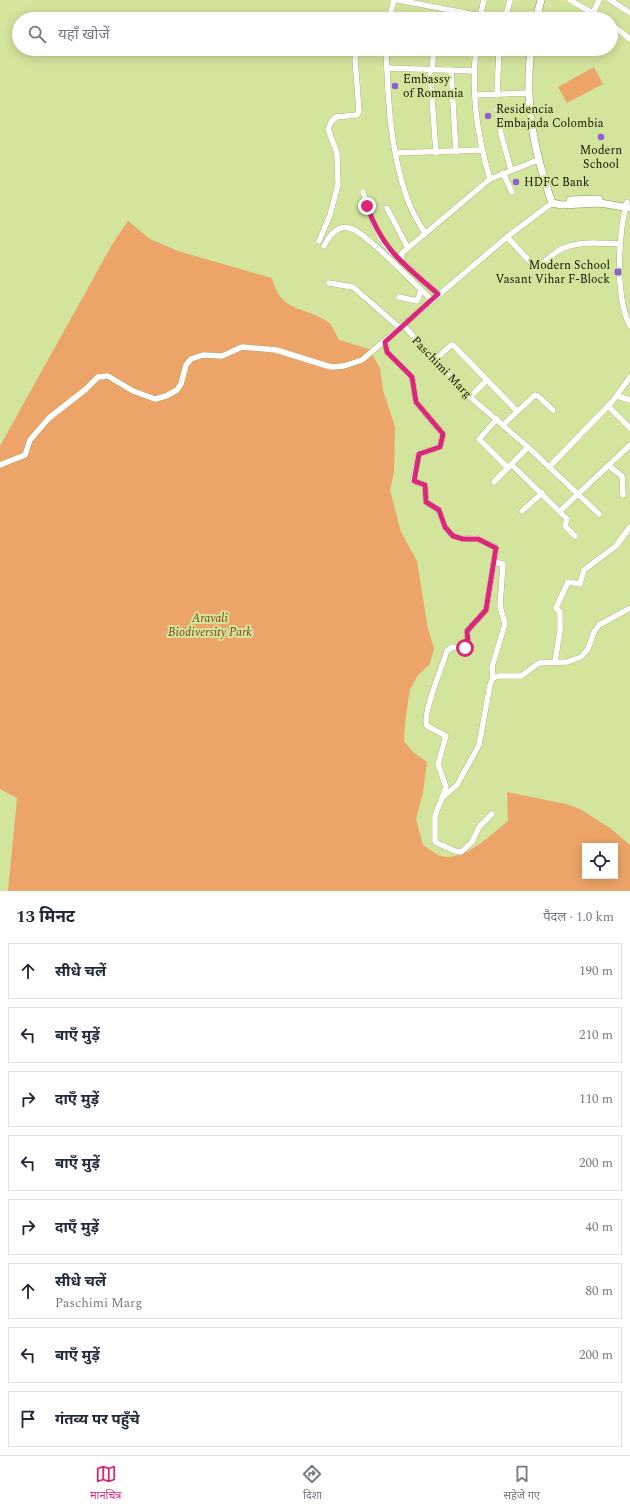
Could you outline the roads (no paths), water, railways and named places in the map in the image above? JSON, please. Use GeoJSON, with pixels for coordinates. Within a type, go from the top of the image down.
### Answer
{"type":"FeatureCollection","features":[{"type":"Feature","properties":{"kind":"main road"},"geometry":{"type":"LineString","coordinates":[[538,12],[541,0]]}},
{"type":"Feature","properties":{"kind":"main road"},"geometry":{"type":"LineString","coordinates":[[531,56],[528,93],[530,117],[538,160],[552,202],[588,198],[628,205]]}},
{"type":"Feature","properties":{"kind":"street"},"geometry":{"type":"LineString","coordinates":[[391,12],[394,0]]}},
{"type":"Feature","properties":{"kind":"street"},"geometry":{"type":"LineString","coordinates":[[398,0],[432,3],[463,12]]}},
{"type":"Feature","properties":{"kind":"street"},"geometry":{"type":"LineString","coordinates":[[481,12],[484,0]]}},
{"type":"Feature","properties":{"kind":"street"},"geometry":{"type":"LineString","coordinates":[[507,12],[510,0]]}},
{"type":"Feature","properties":{"kind":"street"},"geometry":{"type":"LineString","coordinates":[[572,1],[593,12],[598,0]]}},
{"type":"Feature","properties":{"kind":"street"},"geometry":{"type":"LineString","coordinates":[[610,0],[630,13]]}},
{"type":"Feature","properties":{"kind":"street"},"geometry":{"type":"LineString","coordinates":[[618,30],[630,39]]}},
{"type":"Feature","properties":{"kind":"street"},"geometry":{"type":"LineString","coordinates":[[319,241],[330,215],[338,185],[337,153],[329,131],[329,125],[336,117],[357,115],[359,111],[356,56]]}},
{"type":"Feature","properties":{"kind":"street"},"geometry":{"type":"LineString","coordinates":[[386,56],[396,153],[407,198],[425,233]]}},
{"type":"Feature","properties":{"kind":"street"},"geometry":{"type":"LineString","coordinates":[[433,56],[431,70],[436,153]]}},
{"type":"Feature","properties":{"kind":"street"},"geometry":{"type":"LineString","coordinates":[[475,56],[474,71],[477,132],[490,179]]}},
{"type":"Feature","properties":{"kind":"street"},"geometry":{"type":"LineString","coordinates":[[497,95],[499,56]]}},
{"type":"Feature","properties":{"kind":"street"},"geometry":{"type":"LineString","coordinates":[[387,68],[474,71]]}},
{"type":"Feature","properties":{"kind":"street"},"geometry":{"type":"LineString","coordinates":[[450,70],[456,152]]}},
{"type":"Feature","properties":{"kind":"street"},"geometry":{"type":"LineString","coordinates":[[475,95],[528,93]]}},
{"type":"Feature","properties":{"kind":"street"},"geometry":{"type":"LineString","coordinates":[[497,109],[501,134],[511,170]]}},
{"type":"Feature","properties":{"kind":"street"},"geometry":{"type":"LineString","coordinates":[[396,153],[436,153],[481,150]]}},
{"type":"Feature","properties":{"kind":"street"},"geometry":{"type":"LineString","coordinates":[[400,258],[402,253],[490,179],[538,160]]}},
{"type":"Feature","properties":{"kind":"street"},"geometry":{"type":"LineString","coordinates":[[503,173],[512,192]]}},
{"type":"Feature","properties":{"kind":"street"},"geometry":{"type":"LineString","coordinates":[[363,192],[369,212],[380,236],[393,255],[400,258],[438,294]]}},
{"type":"Feature","properties":{"kind":"street","name":"Paschimi Marg"},"geometry":{"type":"LineString","coordinates":[[552,202],[535,213],[534,216],[401,326],[470,397],[497,419],[600,514]]}},
{"type":"Feature","properties":{"kind":"street"},"geometry":{"type":"LineString","coordinates":[[628,205],[620,244],[622,299],[625,315],[630,326]]}},
{"type":"Feature","properties":{"kind":"street"},"geometry":{"type":"LineString","coordinates":[[628,205],[622,235],[622,248],[624,301],[630,323]]}},
{"type":"Feature","properties":{"kind":"street"},"geometry":{"type":"LineString","coordinates":[[387,208],[408,248]]}},
{"type":"Feature","properties":{"kind":"street"},"geometry":{"type":"LineString","coordinates":[[324,246],[329,236],[338,230],[346,228],[354,229],[380,251],[432,300]]}},
{"type":"Feature","properties":{"kind":"street"},"geometry":{"type":"LineString","coordinates":[[507,237],[535,267],[556,252],[572,244],[620,244]]}},
{"type":"Feature","properties":{"kind":"street"},"geometry":{"type":"LineString","coordinates":[[0,465],[25,455],[30,440],[49,418],[86,389],[98,377],[108,376],[144,396],[159,398],[177,390],[181,384],[186,365],[197,356],[222,356],[242,347],[264,348],[325,366],[337,367],[362,360],[401,326],[353,287],[329,283]]}},
{"type":"Feature","properties":{"kind":"street"},"geometry":{"type":"LineString","coordinates":[[399,297],[417,301],[421,290]]}},
{"type":"Feature","properties":{"kind":"street"},"geometry":{"type":"LineString","coordinates":[[386,340],[387,352],[412,377],[416,402],[443,434],[440,447],[419,454],[414,481],[425,485],[426,502],[439,510],[447,531],[458,538],[475,538],[495,547],[486,610],[467,631],[468,643],[465,648],[452,647],[447,651],[434,687],[431,703],[424,719],[427,726],[446,736],[438,764],[446,784],[443,797],[434,816],[436,844],[461,852],[472,842],[479,827],[492,814]]}},
{"type":"Feature","properties":{"kind":"street"},"geometry":{"type":"LineString","coordinates":[[434,361],[452,345],[518,411]]}},
{"type":"Feature","properties":{"kind":"street"},"geometry":{"type":"LineString","coordinates":[[549,467],[617,396],[630,377]]}},
{"type":"Feature","properties":{"kind":"street"},"geometry":{"type":"LineString","coordinates":[[470,397],[487,380]]}},
{"type":"Feature","properties":{"kind":"street"},"geometry":{"type":"LineString","coordinates":[[503,425],[536,395],[553,410]]}},
{"type":"Feature","properties":{"kind":"street"},"geometry":{"type":"LineString","coordinates":[[617,396],[630,400]]}},
{"type":"Feature","properties":{"kind":"street"},"geometry":{"type":"LineString","coordinates":[[608,406],[630,428]]}},
{"type":"Feature","properties":{"kind":"street"},"geometry":{"type":"LineString","coordinates":[[497,419],[479,439],[542,493],[560,511],[568,520],[565,526],[575,536]]}},
{"type":"Feature","properties":{"kind":"street"},"geometry":{"type":"LineString","coordinates":[[560,511],[630,445]]}},
{"type":"Feature","properties":{"kind":"street"},"geometry":{"type":"LineString","coordinates":[[494,482],[528,447]]}},
{"type":"Feature","properties":{"kind":"street"},"geometry":{"type":"LineString","coordinates":[[608,466],[622,476],[623,495]]}},
{"type":"Feature","properties":{"kind":"street"},"geometry":{"type":"LineString","coordinates":[[522,511],[542,493]]}},
{"type":"Feature","properties":{"kind":"street"},"geometry":{"type":"LineString","coordinates":[[555,662],[560,631],[560,612],[556,608],[568,582],[580,584],[584,570],[616,546],[630,526]]}},
{"type":"Feature","properties":{"kind":"street"},"geometry":{"type":"LineString","coordinates":[[443,797],[457,785],[479,745],[490,685],[493,678],[491,670],[506,624],[500,606],[503,564],[494,562]]}},
{"type":"Feature","properties":{"kind":"street"},"geometry":{"type":"LineString","coordinates":[[493,678],[498,676],[521,676],[540,663],[568,662],[581,657],[588,649],[594,632],[599,625],[630,608]]}},
{"type":"Feature","properties":{"kind":"place","name":"Embassy of Romania"},"geometry":{"type":"Point","coordinates":[395,86]}},
{"type":"Feature","properties":{"kind":"place","name":"Residencia Embajada Colombia"},"geometry":{"type":"Point","coordinates":[488,116]}},
{"type":"Feature","properties":{"kind":"place","name":"Modern School"},"geometry":{"type":"Point","coordinates":[601,137]}},
{"type":"Feature","properties":{"kind":"place","name":"HDFC Bank"},"geometry":{"type":"Point","coordinates":[516,182]}},
{"type":"Feature","properties":{"kind":"place","name":"Modern School Vasant Vihar F-Block"},"geometry":{"type":"Point","coordinates":[618,272]}},
{"type":"Feature","properties":{"kind":"park label","name":"Aravali Biodiversity Park"},"geometry":{"type":"Point","coordinates":[210,625]}}]}
